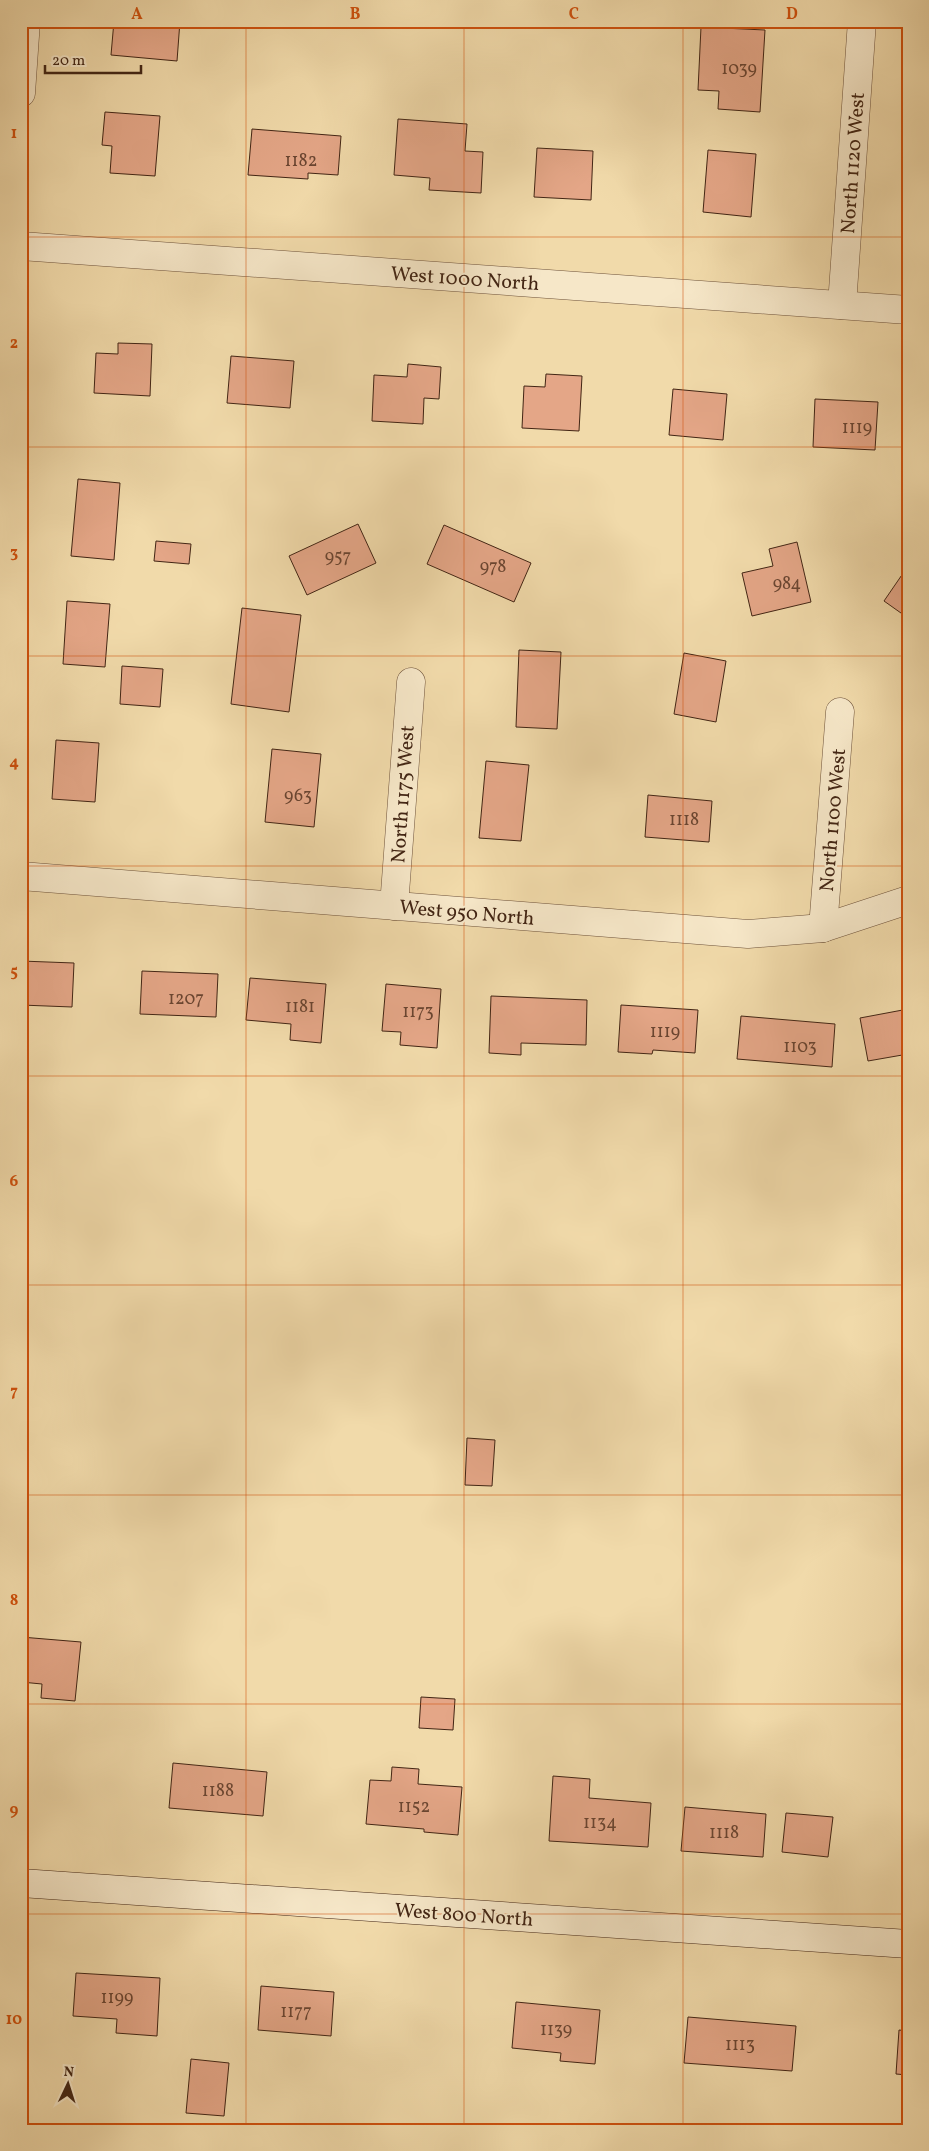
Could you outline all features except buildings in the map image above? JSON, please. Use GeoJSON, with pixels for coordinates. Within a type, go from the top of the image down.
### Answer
{"type":"FeatureCollection","features":[{"type":"Feature","properties":{"kind":"street"},"geometry":{"type":"LineString","coordinates":[[21,93],[26,21]]}},
{"type":"Feature","properties":{"kind":"street","name":"North 1120 West"},"geometry":{"type":"LineString","coordinates":[[842,305],[862,21]]}},
{"type":"Feature","properties":{"kind":"street","name":"West 1000 North"},"geometry":{"type":"LineString","coordinates":[[21,246],[908,310]]}},
{"type":"Feature","properties":{"kind":"street","name":"North 1175 West"},"geometry":{"type":"LineString","coordinates":[[394,906],[411,682]]}},
{"type":"Feature","properties":{"kind":"street","name":"North 1100 West"},"geometry":{"type":"LineString","coordinates":[[823,928],[840,712]]}},
{"type":"Feature","properties":{"kind":"street","name":"West 950 North"},"geometry":{"type":"LineString","coordinates":[[21,876],[748,934],[823,928],[908,900]]}},
{"type":"Feature","properties":{"kind":"street","name":"West 800 North"},"geometry":{"type":"LineString","coordinates":[[21,1883],[908,1944]]}}]}
